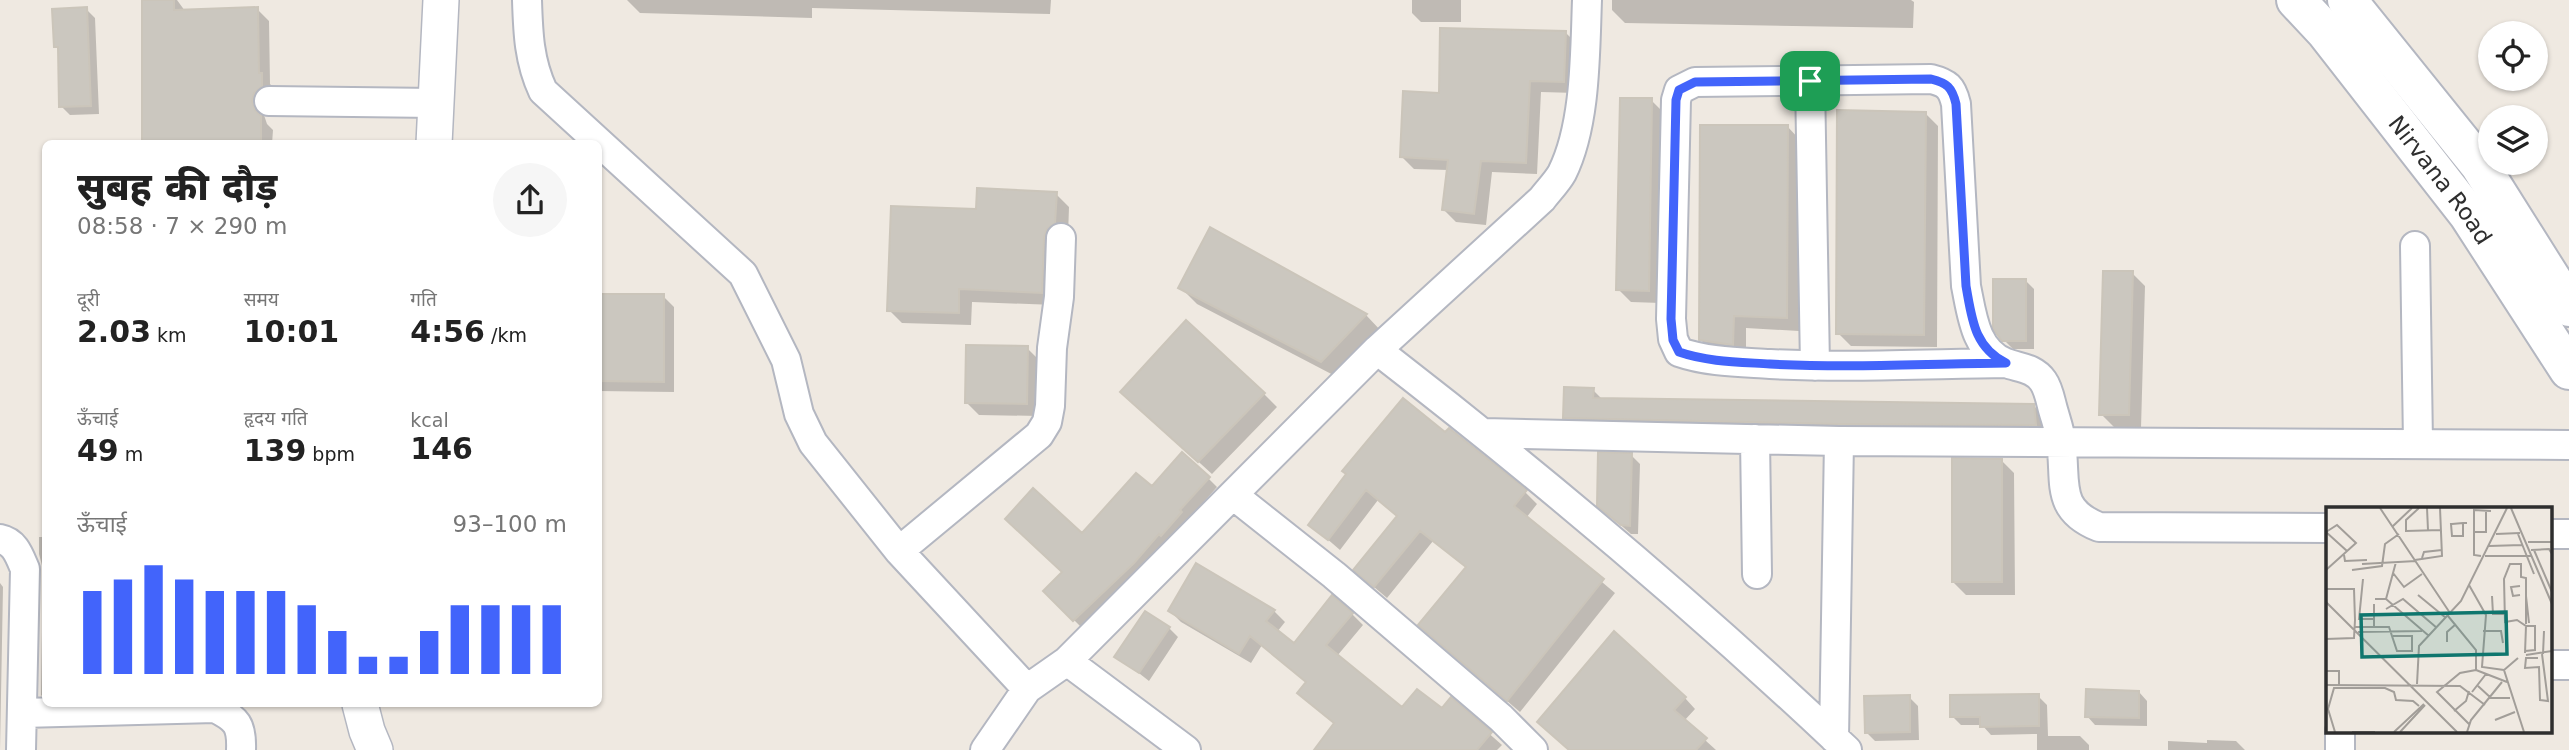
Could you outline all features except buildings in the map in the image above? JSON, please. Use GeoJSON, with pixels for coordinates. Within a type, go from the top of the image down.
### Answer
{"type":"FeatureCollection","features":[{"type":"Feature","properties":{"kind":"main road","name":"Nirvana Road"},"geometry":{"type":"LineString","coordinates":[[2296,0],[2326,32],[2468,214],[2569,370]]}},
{"type":"Feature","properties":{"kind":"main road","name":"Nirvana Road"},"geometry":{"type":"LineString","coordinates":[[2347,0],[2479,164],[2569,307]]}},
{"type":"Feature","properties":{"kind":"street"},"geometry":{"type":"LineString","coordinates":[[434,140],[440,0]]}},
{"type":"Feature","properties":{"kind":"street"},"geometry":{"type":"LineString","coordinates":[[527,0],[529,48],[543,91],[597,140]]}},
{"type":"Feature","properties":{"kind":"street"},"geometry":{"type":"LineString","coordinates":[[985,750],[1027,689],[1067,661],[1377,350],[1542,199],[1562,174],[1573,140],[1583,93],[1587,0]]}},
{"type":"Feature","properties":{"kind":"street"},"geometry":{"type":"LineString","coordinates":[[2006,363],[1815,366],[1694,357],[1679,352],[1673,340],[1671,319],[1676,100],[1679,90],[1695,82],[1931,79],[1945,83],[1952,89],[1956,104],[1966,286],[1971,313],[1982,345],[1992,356],[2037,373],[2046,385],[2061,441],[2064,492],[2073,511],[2081,520],[2099,527],[2326,528]]}},
{"type":"Feature","properties":{"kind":"street"},"geometry":{"type":"LineString","coordinates":[[1810,81],[1815,366]]}},
{"type":"Feature","properties":{"kind":"street"},"geometry":{"type":"LineString","coordinates":[[269,101],[436,103]]}},
{"type":"Feature","properties":{"kind":"street"},"geometry":{"type":"LineString","coordinates":[[602,145],[743,274],[786,360],[799,414],[813,443],[899,551],[1027,689]]}},
{"type":"Feature","properties":{"kind":"street"},"geometry":{"type":"LineString","coordinates":[[899,551],[1039,435],[1047,422],[1059,297],[1061,238]]}},
{"type":"Feature","properties":{"kind":"street"},"geometry":{"type":"LineString","coordinates":[[2415,246],[2418,443]]}},
{"type":"Feature","properties":{"kind":"street"},"geometry":{"type":"LineString","coordinates":[[1377,350],[1485,433],[1641,564],[1841,744]]}},
{"type":"Feature","properties":{"kind":"street"},"geometry":{"type":"LineString","coordinates":[[1485,433],[1839,440],[2569,445]]}},
{"type":"Feature","properties":{"kind":"street"},"geometry":{"type":"LineString","coordinates":[[1755,439],[1757,574]]}},
{"type":"Feature","properties":{"kind":"street"},"geometry":{"type":"LineString","coordinates":[[1839,440],[1841,744]]}},
{"type":"Feature","properties":{"kind":"street"},"geometry":{"type":"LineString","coordinates":[[1233,495],[1334,575],[1502,718],[1533,750]]}},
{"type":"Feature","properties":{"kind":"street"},"geometry":{"type":"LineString","coordinates":[[0,539],[9,541],[18,551],[25,569],[21,750]]}},
{"type":"Feature","properties":{"kind":"street"},"geometry":{"type":"LineString","coordinates":[[1067,661],[1186,750]]}},
{"type":"Feature","properties":{"kind":"street"},"geometry":{"type":"LineString","coordinates":[[361,707],[375,750]]}},
{"type":"Feature","properties":{"kind":"street"},"geometry":{"type":"LineString","coordinates":[[22,713],[215,708],[231,716],[242,732],[241,750]]}},
{"type":"Feature","properties":{"kind":"street"},"geometry":{"type":"LineString","coordinates":[[2340,732],[2340,750]]}},
{"type":"Feature","properties":{"kind":"route"},"geometry":{"type":"LineString","coordinates":[[1931,79],[1945,83],[1952,89],[1956,104],[1966,286],[1971,313],[1982,345],[1992,356],[2006,363],[1815,366],[1726,361],[1679,352],[1673,340],[1671,319],[1676,100],[1679,90],[1695,82],[1810,81],[1931,79]]}}]}
